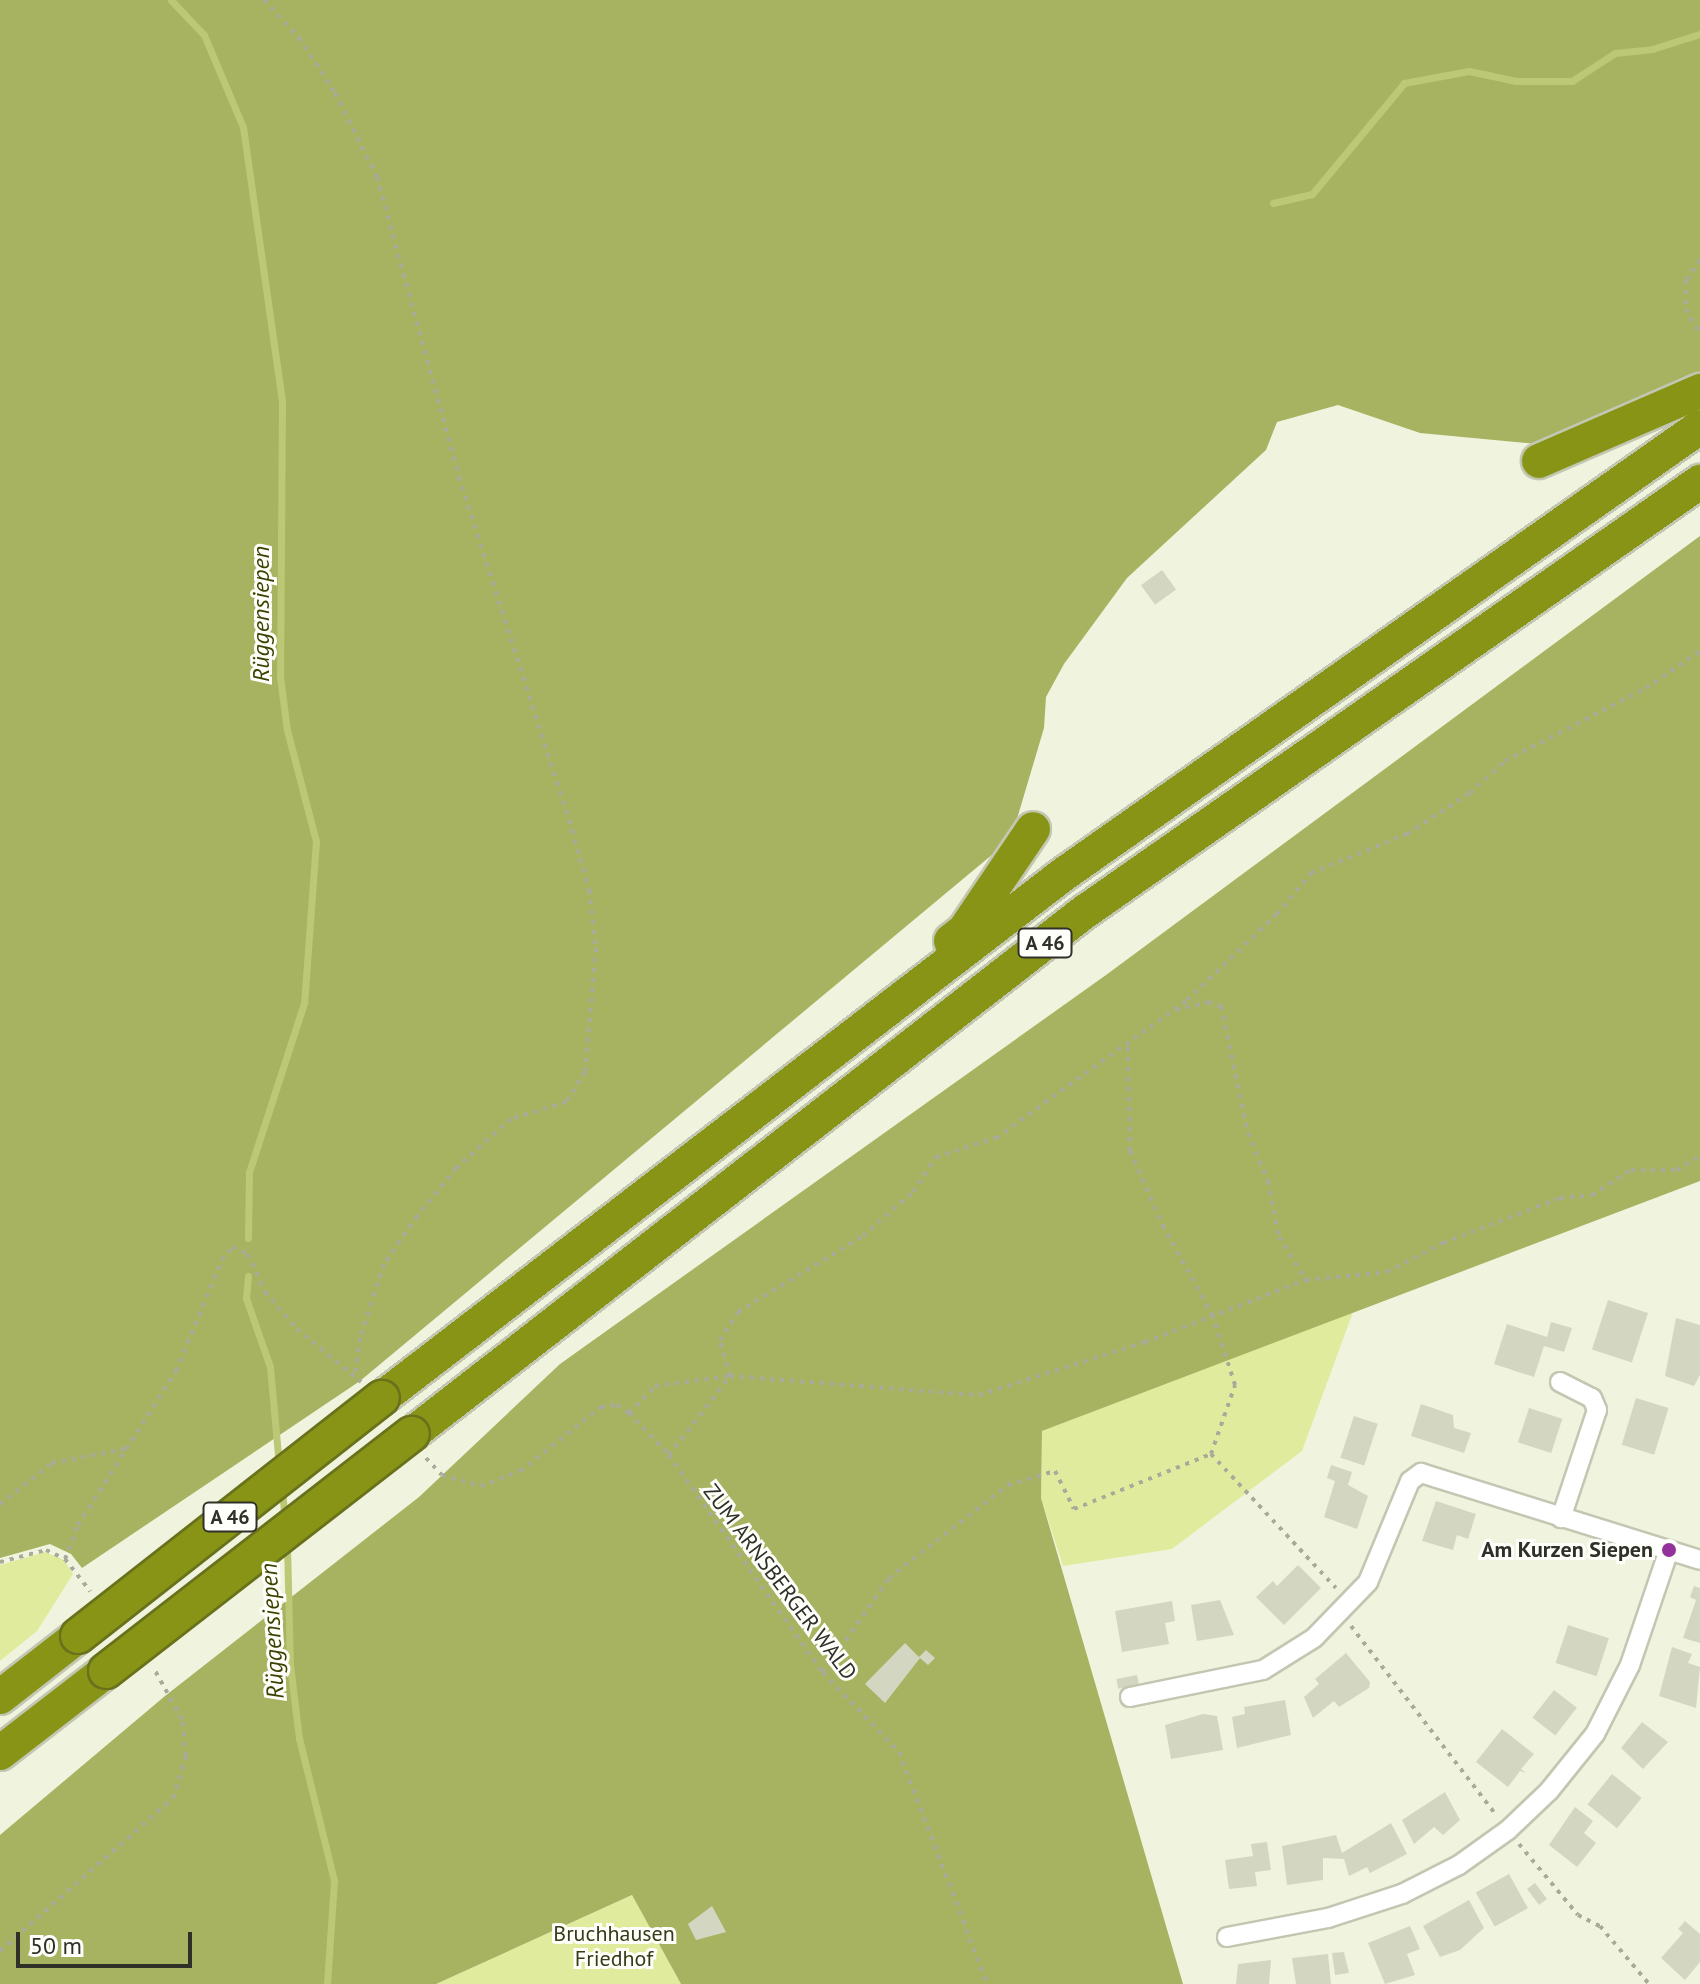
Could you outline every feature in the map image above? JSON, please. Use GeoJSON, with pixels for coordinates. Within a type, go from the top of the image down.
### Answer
{"type":"FeatureCollection","features":[{"type":"Feature","properties":{"kind":"highway"},"geometry":{"type":"LineString","coordinates":[[1539,461],[1700,391]]}},
{"type":"Feature","properties":{"kind":"highway","name":"A 46"},"geometry":{"type":"LineString","coordinates":[[0,1697],[382,1398],[1064,874],[1700,427]]}},
{"type":"Feature","properties":{"kind":"highway","name":"A 46"},"geometry":{"type":"LineString","coordinates":[[0,1753],[1083,913],[1700,482]]}},
{"type":"Feature","properties":{"kind":"highway"},"geometry":{"type":"LineString","coordinates":[[786,1086],[823,1040],[964,931],[1033,829]]}},
{"type":"Feature","properties":{"kind":"street"},"geometry":{"type":"LineString","coordinates":[[1560,1382],[1592,1398],[1597,1410],[1561,1518]]}},
{"type":"Feature","properties":{"kind":"street"},"geometry":{"type":"LineString","coordinates":[[1130,1697],[1263,1670],[1295,1652],[1342,1615],[1380,1560],[1416,1476],[1428,1474],[1700,1560]]}},
{"type":"Feature","properties":{"kind":"street"},"geometry":{"type":"LineString","coordinates":[[1227,1937],[1328,1918],[1402,1894],[1459,1865],[1508,1830],[1549,1791],[1595,1734],[1630,1665],[1669,1550]]}},
{"type":"Feature","properties":{"kind":"path"},"geometry":{"type":"LineString","coordinates":[[65,1559],[78,1525],[130,1448],[176,1371],[222,1260],[233,1247],[248,1254],[265,1292],[297,1329],[355,1373],[360,1338],[384,1264],[417,1216],[456,1168],[511,1119],[566,1102],[585,1072],[596,948],[589,890],[527,678],[484,561],[377,177],[335,93],[299,38],[264,0]]}},
{"type":"Feature","properties":{"kind":"path"},"geometry":{"type":"LineString","coordinates":[[1700,260],[1686,280],[1686,309],[1700,334]]}},
{"type":"Feature","properties":{"kind":"path"},"geometry":{"type":"LineString","coordinates":[[730,1376],[720,1340],[738,1312],[863,1236],[913,1192],[936,1157],[996,1138],[1172,1011],[1277,914],[1311,873],[1407,834],[1470,793],[1505,761],[1646,688],[1700,651]]}},
{"type":"Feature","properties":{"kind":"path"},"geometry":{"type":"LineString","coordinates":[[1172,1011],[1208,1002],[1221,1006],[1248,1133],[1268,1181],[1279,1237],[1306,1280]]}},
{"type":"Feature","properties":{"kind":"path"},"geometry":{"type":"LineString","coordinates":[[823,1673],[889,1578],[1008,1485],[1055,1471],[1074,1509],[1211,1454],[1235,1385],[1213,1316],[1164,1228],[1130,1151],[1128,1042]]}},
{"type":"Feature","properties":{"kind":"path"},"geometry":{"type":"LineString","coordinates":[[442,1475],[481,1486],[520,1471],[601,1407],[617,1405],[629,1413],[655,1386],[730,1376],[979,1395],[1213,1316],[1306,1280],[1387,1272],[1443,1243],[1560,1198],[1592,1195],[1631,1170],[1677,1170],[1700,1156]]}},
{"type":"Feature","properties":{"kind":"path"},"geometry":{"type":"LineString","coordinates":[[669,1455],[730,1376]]}},
{"type":"Feature","properties":{"kind":"path","name":"ZUM ARNSBERGER WALD"},"geometry":{"type":"LineString","coordinates":[[629,1413],[669,1455],[823,1673],[899,1752],[987,1984]]}},
{"type":"Feature","properties":{"kind":"path"},"geometry":{"type":"LineString","coordinates":[[0,1504],[52,1463],[130,1448]]}},
{"type":"Feature","properties":{"kind":"path"},"geometry":{"type":"LineString","coordinates":[[1211,1454],[1343,1595],[1342,1615],[1420,1711],[1429,1735],[1578,1915],[1600,1926],[1649,1984]]}},
{"type":"Feature","properties":{"kind":"path"},"geometry":{"type":"LineString","coordinates":[[0,1562],[46,1550],[65,1559],[95,1598]]}},
{"type":"Feature","properties":{"kind":"path"},"geometry":{"type":"LineString","coordinates":[[0,1951],[173,1798],[186,1756],[182,1719],[165,1683],[145,1659]]}},
{"type":"Feature","properties":{"kind":"green space"},"geometry":{"type":"Polygon","coordinates":[[[0,0],[1700,0],[1700,373],[1538,444],[1420,433],[1338,405],[1277,422],[1266,450],[1127,578],[1064,664],[1046,697],[1044,728],[1011,839],[360,1381],[82,1568],[71,1554],[50,1544],[0,1558],[0,0]]]}},
{"type":"Feature","properties":{"kind":"green space"},"geometry":{"type":"Polygon","coordinates":[[[1700,536],[1700,1181],[1042,1431],[1041,1498],[1183,1984],[681,1984],[632,1895],[436,1984],[0,1984],[0,1835],[165,1696],[419,1497],[560,1364],[1106,975],[1700,536]]]}},
{"type":"Feature","properties":{"kind":"green space"},"geometry":{"type":"Polygon","coordinates":[[[1353,1312],[1302,1451],[1172,1549],[1063,1566],[1041,1498],[1042,1431],[1353,1312]]]}},
{"type":"Feature","properties":{"kind":"green space"},"geometry":{"type":"Polygon","coordinates":[[[45,1552],[64,1560],[73,1574],[37,1631],[0,1661],[0,1565],[45,1552]]]}},
{"type":"Feature","properties":{"kind":"green space","name":"Bruchhausen Friedhof"},"geometry":{"type":"Polygon","coordinates":[[[632,1895],[681,1984],[436,1984],[632,1895]]]}},
{"type":"Feature","properties":{"kind":"building"},"geometry":{"type":"Polygon","coordinates":[[[1162,570],[1176,589],[1155,605],[1141,585],[1162,570]]]}},
{"type":"Feature","properties":{"kind":"building"},"geometry":{"type":"Polygon","coordinates":[[[1608,1300],[1648,1313],[1632,1362],[1592,1349],[1608,1300]]]}},
{"type":"Feature","properties":{"kind":"building"},"geometry":{"type":"Polygon","coordinates":[[[1676,1318],[1700,1325],[1700,1375],[1694,1386],[1665,1376],[1676,1318]]]}},
{"type":"Feature","properties":{"kind":"building"},"geometry":{"type":"Polygon","coordinates":[[[1551,1322],[1572,1328],[1564,1352],[1544,1346],[1534,1377],[1494,1364],[1507,1324],[1547,1337],[1551,1322]]]}},
{"type":"Feature","properties":{"kind":"building"},"geometry":{"type":"Polygon","coordinates":[[[1636,1398],[1669,1408],[1654,1455],[1622,1445],[1636,1398]]]}},
{"type":"Feature","properties":{"kind":"building"},"geometry":{"type":"Polygon","coordinates":[[[1421,1404],[1453,1415],[1454,1428],[1471,1433],[1464,1453],[1411,1436],[1421,1404]]]}},
{"type":"Feature","properties":{"kind":"building"},"geometry":{"type":"Polygon","coordinates":[[[1529,1408],[1562,1419],[1551,1453],[1518,1442],[1529,1408]]]}},
{"type":"Feature","properties":{"kind":"building"},"geometry":{"type":"Polygon","coordinates":[[[1354,1416],[1378,1424],[1364,1466],[1340,1458],[1354,1416]]]}},
{"type":"Feature","properties":{"kind":"building"},"geometry":{"type":"Polygon","coordinates":[[[1331,1465],[1352,1472],[1348,1485],[1368,1496],[1357,1529],[1324,1517],[1335,1481],[1327,1478],[1331,1465]]]}},
{"type":"Feature","properties":{"kind":"building"},"geometry":{"type":"Polygon","coordinates":[[[1436,1501],[1476,1514],[1468,1539],[1457,1535],[1453,1550],[1422,1541],[1436,1501]]]}},
{"type":"Feature","properties":{"kind":"building"},"geometry":{"type":"Polygon","coordinates":[[[1298,1565],[1321,1588],[1284,1625],[1256,1597],[1273,1581],[1277,1586],[1298,1565]]]}},
{"type":"Feature","properties":{"kind":"building"},"geometry":{"type":"Polygon","coordinates":[[[1694,1586],[1700,1588],[1700,1643],[1683,1638],[1696,1600],[1690,1597],[1694,1586]]]}},
{"type":"Feature","properties":{"kind":"building"},"geometry":{"type":"Polygon","coordinates":[[[1220,1600],[1234,1635],[1197,1641],[1191,1605],[1220,1600]]]}},
{"type":"Feature","properties":{"kind":"building"},"geometry":{"type":"Polygon","coordinates":[[[1172,1601],[1175,1621],[1165,1623],[1169,1644],[1122,1652],[1115,1611],[1172,1601]]]}},
{"type":"Feature","properties":{"kind":"building"},"geometry":{"type":"Polygon","coordinates":[[[1568,1625],[1609,1638],[1597,1676],[1556,1663],[1568,1625]]]}},
{"type":"Feature","properties":{"kind":"building"},"geometry":{"type":"Polygon","coordinates":[[[905,1643],[919,1657],[926,1650],[935,1658],[928,1665],[920,1658],[885,1703],[865,1684],[905,1643]]]}},
{"type":"Feature","properties":{"kind":"building"},"geometry":{"type":"Polygon","coordinates":[[[1672,1647],[1692,1654],[1688,1663],[1700,1667],[1696,1708],[1659,1696],[1672,1647]]]}},
{"type":"Feature","properties":{"kind":"building"},"geometry":{"type":"Polygon","coordinates":[[[1346,1653],[1370,1682],[1369,1688],[1339,1707],[1334,1701],[1313,1718],[1304,1697],[1319,1684],[1315,1679],[1346,1653]]]}},
{"type":"Feature","properties":{"kind":"building"},"geometry":{"type":"Polygon","coordinates":[[[1137,1675],[1139,1685],[1118,1689],[1116,1679],[1137,1675]]]}},
{"type":"Feature","properties":{"kind":"building"},"geometry":{"type":"Polygon","coordinates":[[[1554,1690],[1577,1708],[1555,1735],[1532,1718],[1554,1690]]]}},
{"type":"Feature","properties":{"kind":"building"},"geometry":{"type":"Polygon","coordinates":[[[1285,1700],[1291,1735],[1237,1748],[1232,1717],[1245,1714],[1244,1707],[1285,1700]]]}},
{"type":"Feature","properties":{"kind":"building"},"geometry":{"type":"Polygon","coordinates":[[[1203,1714],[1217,1716],[1223,1750],[1171,1759],[1165,1725],[1203,1714]]]}},
{"type":"Feature","properties":{"kind":"building"},"geometry":{"type":"Polygon","coordinates":[[[1642,1722],[1668,1742],[1643,1769],[1621,1748],[1642,1722]]]}},
{"type":"Feature","properties":{"kind":"building"},"geometry":{"type":"Polygon","coordinates":[[[1502,1729],[1534,1754],[1521,1769],[1526,1773],[1520,1771],[1508,1787],[1476,1762],[1502,1729]]]}},
{"type":"Feature","properties":{"kind":"building"},"geometry":{"type":"Polygon","coordinates":[[[1612,1774],[1642,1798],[1617,1828],[1587,1804],[1612,1774]]]}},
{"type":"Feature","properties":{"kind":"building"},"geometry":{"type":"Polygon","coordinates":[[[1445,1792],[1460,1820],[1443,1835],[1434,1827],[1414,1844],[1402,1820],[1445,1792]]]}},
{"type":"Feature","properties":{"kind":"building"},"geometry":{"type":"Polygon","coordinates":[[[1575,1807],[1593,1821],[1584,1833],[1596,1843],[1577,1867],[1549,1845],[1575,1807]]]}},
{"type":"Feature","properties":{"kind":"building"},"geometry":{"type":"Polygon","coordinates":[[[1391,1823],[1407,1854],[1370,1873],[1367,1867],[1349,1876],[1344,1859],[1323,1858],[1323,1880],[1287,1885],[1282,1846],[1336,1835],[1342,1853],[1391,1823]]]}},
{"type":"Feature","properties":{"kind":"building"},"geometry":{"type":"Polygon","coordinates":[[[1267,1842],[1271,1870],[1255,1872],[1257,1886],[1229,1889],[1225,1860],[1253,1856],[1251,1844],[1267,1842]]]}},
{"type":"Feature","properties":{"kind":"building"},"geometry":{"type":"Polygon","coordinates":[[[1509,1874],[1528,1908],[1495,1927],[1476,1892],[1509,1874]]]}},
{"type":"Feature","properties":{"kind":"building"},"geometry":{"type":"Polygon","coordinates":[[[1535,1883],[1547,1899],[1539,1905],[1527,1889],[1535,1883]]]}},
{"type":"Feature","properties":{"kind":"building"},"geometry":{"type":"Polygon","coordinates":[[[1469,1900],[1484,1928],[1460,1950],[1440,1957],[1423,1926],[1469,1900]]]}},
{"type":"Feature","properties":{"kind":"building"},"geometry":{"type":"Polygon","coordinates":[[[712,1906],[726,1932],[696,1940],[688,1924],[712,1906]]]}},
{"type":"Feature","properties":{"kind":"building"},"geometry":{"type":"Polygon","coordinates":[[[1685,1921],[1700,1934],[1700,1962],[1685,1980],[1661,1958],[1683,1933],[1678,1929],[1685,1921]]]}},
{"type":"Feature","properties":{"kind":"building"},"geometry":{"type":"Polygon","coordinates":[[[1410,1926],[1420,1949],[1407,1954],[1415,1975],[1385,1984],[1368,1943],[1410,1926]]]}},
{"type":"Feature","properties":{"kind":"building"},"geometry":{"type":"Polygon","coordinates":[[[1344,1952],[1349,1973],[1335,1975],[1332,1953],[1344,1952]]]}},
{"type":"Feature","properties":{"kind":"building"},"geometry":{"type":"Polygon","coordinates":[[[1328,1954],[1331,1984],[1296,1984],[1292,1958],[1328,1954]]]}},
{"type":"Feature","properties":{"kind":"building"},"geometry":{"type":"Polygon","coordinates":[[[1271,1960],[1269,1984],[1236,1984],[1238,1964],[1271,1960]]]}},
{"type":"Feature","properties":{"kind":"waterway","name":"Rüggensiepen"},"geometry":{"type":"LineString","coordinates":[[171,0],[204,35],[243,127],[282,402],[280,677],[287,730],[316,841],[304,1003],[249,1172],[248,1238]]}},
{"type":"Feature","properties":{"kind":"waterway"},"geometry":{"type":"LineString","coordinates":[[1273,203],[1312,194],[1404,83],[1469,71],[1516,81],[1572,81],[1615,53],[1652,49],[1700,34]]}},
{"type":"Feature","properties":{"kind":"waterway","name":"Rüggensiepen"},"geometry":{"type":"LineString","coordinates":[[248,1276],[246,1298],[270,1367],[279,1465]]}},
{"type":"Feature","properties":{"kind":"waterway","name":"Rüggensiepen"},"geometry":{"type":"LineString","coordinates":[[282,1489],[285,1521]]}},
{"type":"Feature","properties":{"kind":"waterway","name":"Rüggensiepen"},"geometry":{"type":"LineString","coordinates":[[287,1545],[290,1665],[299,1738],[334,1881],[327,1984]]}},
{"type":"Feature","properties":{"kind":"place","name":"Am Kurzen Siepen"},"geometry":{"type":"Point","coordinates":[1669,1550]}}]}
